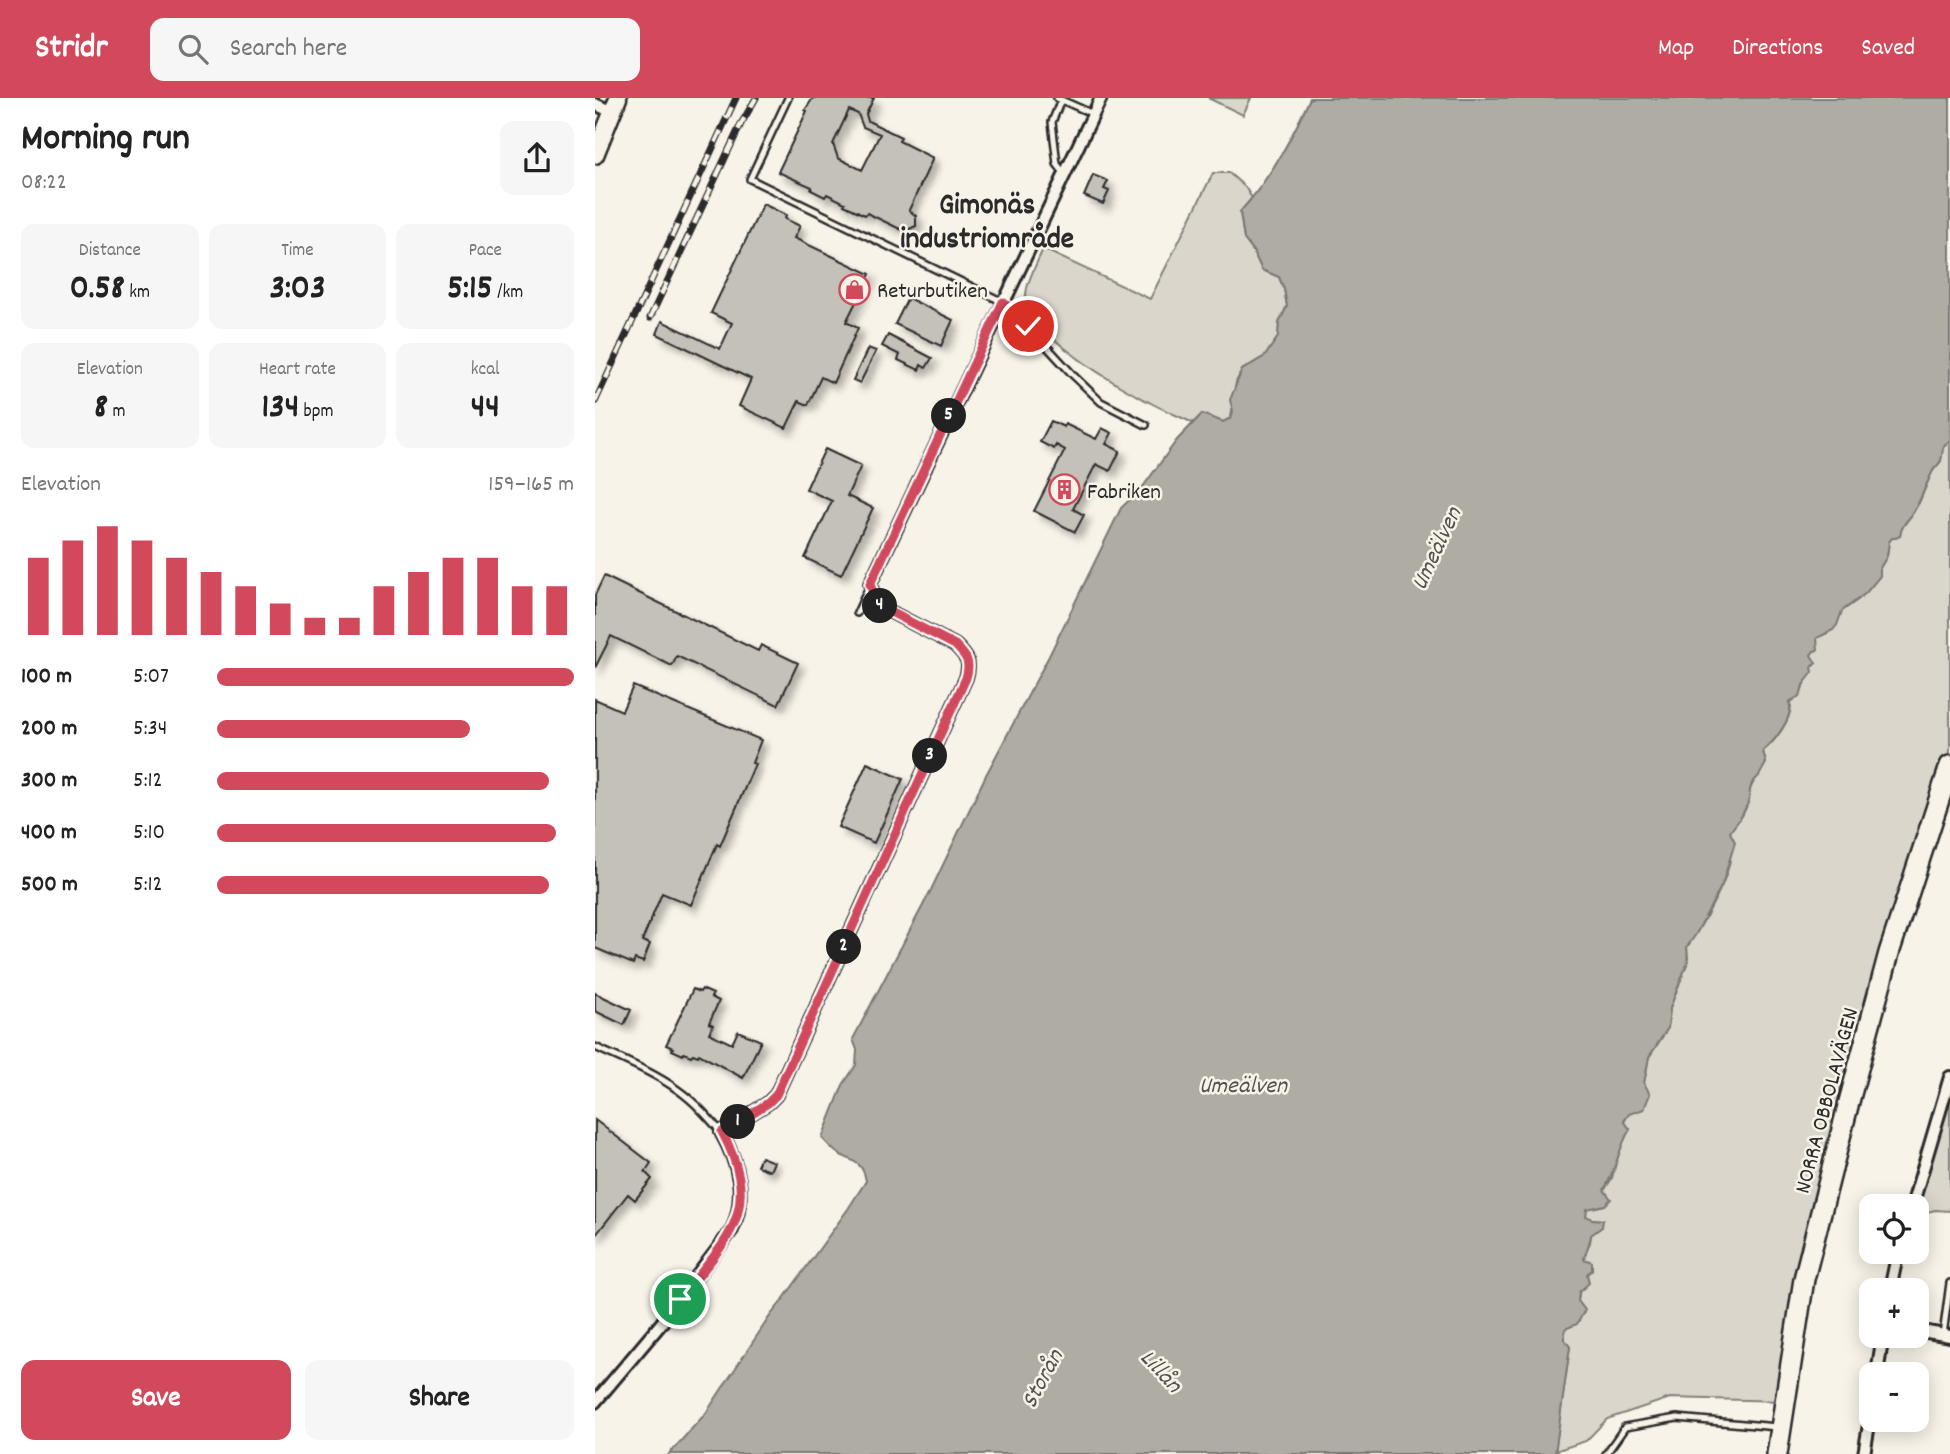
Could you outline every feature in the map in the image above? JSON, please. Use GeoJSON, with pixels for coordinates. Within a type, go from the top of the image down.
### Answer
{"type":"FeatureCollection","features":[{"type":"Feature","properties":{"kind":"highway","name":"NORRA OBBOLAVÄGEN"},"geometry":{"type":"LineString","coordinates":[[1777,1454],[1804,1279],[1889,953],[1946,790],[1950,766]]}},
{"type":"Feature","properties":{"kind":"main road"},"geometry":{"type":"LineString","coordinates":[[595,155],[615,105]]}},
{"type":"Feature","properties":{"kind":"street"},"geometry":{"type":"LineString","coordinates":[[595,1402],[660,1325],[732,1230],[740,1196],[739,1176],[722,1132],[776,1095],[966,678],[969,666],[965,655],[955,645],[881,607],[870,584],[1101,98]]}},
{"type":"Feature","properties":{"kind":"street"},"geometry":{"type":"LineString","coordinates":[[595,104],[615,105]]}},
{"type":"Feature","properties":{"kind":"street"},"geometry":{"type":"LineString","coordinates":[[1916,1194],[1950,1077]]}},
{"type":"Feature","properties":{"kind":"street"},"geometry":{"type":"LineString","coordinates":[[1864,1454],[1868,1432]]}},
{"type":"Feature","properties":{"kind":"lane"},"geometry":{"type":"LineString","coordinates":[[788,98],[750,180],[1003,302],[1101,402],[1146,425]]}},
{"type":"Feature","properties":{"kind":"lane"},"geometry":{"type":"LineString","coordinates":[[1065,174],[1057,164],[1052,122],[1059,99],[1093,114]]}},
{"type":"Feature","properties":{"kind":"lane"},"geometry":{"type":"LineString","coordinates":[[857,613],[870,584]]}},
{"type":"Feature","properties":{"kind":"lane"},"geometry":{"type":"LineString","coordinates":[[595,1047],[678,1089],[704,1111],[722,1132]]}},
{"type":"Feature","properties":{"kind":"lane"},"geometry":{"type":"LineString","coordinates":[[1946,1336],[1950,1283]]}},
{"type":"Feature","properties":{"kind":"lane"},"geometry":{"type":"LineString","coordinates":[[1606,1454],[1625,1427],[1677,1418],[1781,1427]]}},
{"type":"Feature","properties":{"kind":"shaded area"},"geometry":{"type":"Polygon","coordinates":[[[1208,98],[1251,98],[1243,115],[1208,98]]]}},
{"type":"Feature","properties":{"kind":"shaded area"},"geometry":{"type":"Polygon","coordinates":[[[1213,173],[1229,173],[1245,187],[1252,198],[1240,212],[1244,239],[1262,270],[1279,277],[1287,306],[1279,323],[1278,337],[1265,356],[1242,370],[1236,382],[1231,418],[1223,422],[1202,414],[1193,423],[1135,395],[1078,358],[1031,314],[1026,294],[1043,249],[1150,299],[1213,173]]]}},
{"type":"Feature","properties":{"kind":"shaded area"},"geometry":{"type":"Polygon","coordinates":[[[1950,441],[1950,766],[1889,953],[1784,1401],[1670,1398],[1607,1419],[1586,1441],[1555,1451],[1570,1347],[1565,1340],[1565,1328],[1584,1310],[1578,1301],[1584,1259],[1591,1235],[1603,1220],[1585,1216],[1587,1208],[1605,1205],[1604,1191],[1612,1178],[1622,1141],[1630,1129],[1624,1122],[1644,1083],[1649,1057],[1668,1028],[1670,1008],[1688,961],[1687,947],[1712,905],[1728,870],[1731,831],[1741,818],[1751,788],[1766,763],[1763,751],[1785,725],[1790,712],[1789,703],[1801,694],[1812,669],[1810,655],[1814,651],[1817,637],[1828,633],[1842,611],[1859,599],[1887,556],[1889,541],[1900,531],[1919,503],[1932,472],[1941,461],[1942,449],[1950,441]]]}},
{"type":"Feature","properties":{"kind":"shaded area"},"geometry":{"type":"Polygon","coordinates":[[[1950,1077],[1950,1211],[1929,1212],[1929,1194],[1919,1194],[1950,1077]]]}},
{"type":"Feature","properties":{"kind":"water","name":"Umeälven"},"geometry":{"type":"Polygon","coordinates":[[[1310,98],[1950,98],[1950,441],[1944,447],[1940,461],[1900,536],[1889,542],[1880,576],[1866,593],[1842,611],[1833,630],[1817,638],[1818,650],[1811,655],[1816,663],[1812,667],[1813,672],[1798,697],[1789,702],[1786,721],[1773,742],[1763,751],[1766,763],[1752,783],[1749,801],[1730,832],[1735,842],[1722,885],[1687,947],[1688,961],[1670,1008],[1668,1028],[1649,1057],[1644,1083],[1650,1094],[1644,1109],[1629,1114],[1624,1121],[1630,1129],[1604,1190],[1611,1199],[1605,1205],[1587,1209],[1586,1216],[1603,1220],[1602,1227],[1591,1235],[1584,1259],[1592,1262],[1592,1270],[1587,1274],[1589,1283],[1579,1292],[1578,1301],[1585,1310],[1577,1324],[1565,1329],[1565,1340],[1570,1347],[1555,1454],[669,1454],[706,1413],[770,1316],[866,1181],[860,1166],[837,1153],[822,1138],[843,1085],[856,1065],[857,1050],[853,1039],[931,890],[1121,508],[1142,488],[1177,440],[1202,414],[1223,422],[1231,418],[1233,411],[1230,400],[1242,370],[1265,356],[1278,337],[1279,323],[1287,306],[1284,289],[1279,277],[1262,270],[1244,239],[1240,212],[1279,158],[1310,98]]]}},
{"type":"Feature","properties":{"kind":"building"},"geometry":{"type":"Polygon","coordinates":[[[813,98],[874,98],[866,114],[868,121],[901,137],[899,141],[933,158],[909,210],[916,216],[916,226],[905,231],[867,213],[865,215],[827,194],[825,197],[811,190],[812,187],[778,172],[807,111],[805,110],[813,98]],[[849,110],[833,144],[838,158],[862,170],[880,134],[863,127],[858,114],[849,110]]]}},
{"type":"Feature","properties":{"kind":"building"},"geometry":{"type":"Polygon","coordinates":[[[1093,175],[1108,181],[1104,189],[1109,191],[1103,204],[1084,196],[1093,175]]]}},
{"type":"Feature","properties":{"kind":"building"},"geometry":{"type":"Polygon","coordinates":[[[763,204],[786,215],[785,219],[800,226],[794,238],[870,274],[846,322],[858,328],[833,383],[821,377],[808,405],[799,401],[786,428],[739,406],[751,379],[657,334],[662,321],[720,349],[732,323],[711,313],[763,204]]]}},
{"type":"Feature","properties":{"kind":"building"},"geometry":{"type":"Polygon","coordinates":[[[908,298],[953,320],[941,346],[895,324],[908,298]]]}},
{"type":"Feature","properties":{"kind":"building"},"geometry":{"type":"Polygon","coordinates":[[[888,335],[932,358],[926,368],[921,365],[919,370],[898,360],[900,355],[882,346],[888,335]]]}},
{"type":"Feature","properties":{"kind":"building"},"geometry":{"type":"Polygon","coordinates":[[[868,348],[876,351],[860,383],[853,380],[868,348]]]}},
{"type":"Feature","properties":{"kind":"building","name":"Fabriken"},"geometry":{"type":"Polygon","coordinates":[[[1051,421],[1064,427],[1065,424],[1096,439],[1102,428],[1112,433],[1106,444],[1120,451],[1110,471],[1096,464],[1073,509],[1084,515],[1075,532],[1034,511],[1065,450],[1056,445],[1054,449],[1040,442],[1051,421]]]}},
{"type":"Feature","properties":{"kind":"building"},"geometry":{"type":"Polygon","coordinates":[[[825,449],[861,466],[847,496],[873,508],[841,575],[805,558],[832,501],[806,489],[825,449]]]}},
{"type":"Feature","properties":{"kind":"building"},"geometry":{"type":"Polygon","coordinates":[[[604,576],[758,651],[761,645],[798,663],[778,705],[677,656],[672,666],[611,636],[595,668],[595,595],[604,576]]]}},
{"type":"Feature","properties":{"kind":"building"},"geometry":{"type":"Polygon","coordinates":[[[633,686],[761,740],[752,763],[755,764],[691,905],[662,893],[642,941],[650,944],[643,962],[635,959],[633,964],[595,948],[595,699],[622,711],[633,686]]]}},
{"type":"Feature","properties":{"kind":"building"},"geometry":{"type":"Polygon","coordinates":[[[867,763],[903,779],[874,843],[838,827],[867,763]]]}},
{"type":"Feature","properties":{"kind":"building"},"geometry":{"type":"Polygon","coordinates":[[[693,989],[700,992],[702,989],[713,994],[711,997],[719,1001],[709,1023],[713,1025],[709,1033],[732,1044],[738,1031],[761,1041],[743,1078],[699,1054],[683,1055],[666,1045],[693,989]]]}},
{"type":"Feature","properties":{"kind":"building"},"geometry":{"type":"Polygon","coordinates":[[[595,993],[631,1010],[624,1025],[595,1011],[595,993]]]}},
{"type":"Feature","properties":{"kind":"building"},"geometry":{"type":"Polygon","coordinates":[[[595,1120],[651,1163],[645,1172],[652,1179],[635,1200],[628,1194],[595,1236],[595,1120]]]}},
{"type":"Feature","properties":{"kind":"building"},"geometry":{"type":"Polygon","coordinates":[[[761,1157],[774,1162],[770,1171],[757,1166],[761,1157]]]}},
{"type":"Feature","properties":{"kind":"railway"},"geometry":{"type":"LineString","coordinates":[[595,402],[736,98]]}},
{"type":"Feature","properties":{"kind":"railway"},"geometry":{"type":"LineString","coordinates":[[650,318],[741,124],[756,98]]}},
{"type":"Feature","properties":{"kind":"place","name":"Returbutiken"},"geometry":{"type":"Point","coordinates":[854,289]}},
{"type":"Feature","properties":{"kind":"place","name":"Fabriken"},"geometry":{"type":"Point","coordinates":[1064,490]}},
{"type":"Feature","properties":{"kind":"district","name":"Gimonäs industriområde"},"geometry":{"type":"Point","coordinates":[987,220]}},
{"type":"Feature","properties":{"kind":"route"},"geometry":{"type":"LineString","coordinates":[[680,1299],[723,1245],[736,1220],[740,1196],[739,1176],[722,1132],[776,1095],[966,678],[969,666],[965,655],[955,645],[881,607],[870,584],[1003,302],[1028,326]]}},
{"type":"Feature","properties":{"kind":"water label","name":"Lillån"},"geometry":{"type":"Point","coordinates":[1162,1370]}},
{"type":"Feature","properties":{"kind":"water label","name":"Storån"},"geometry":{"type":"Point","coordinates":[1041,1378]}}]}
